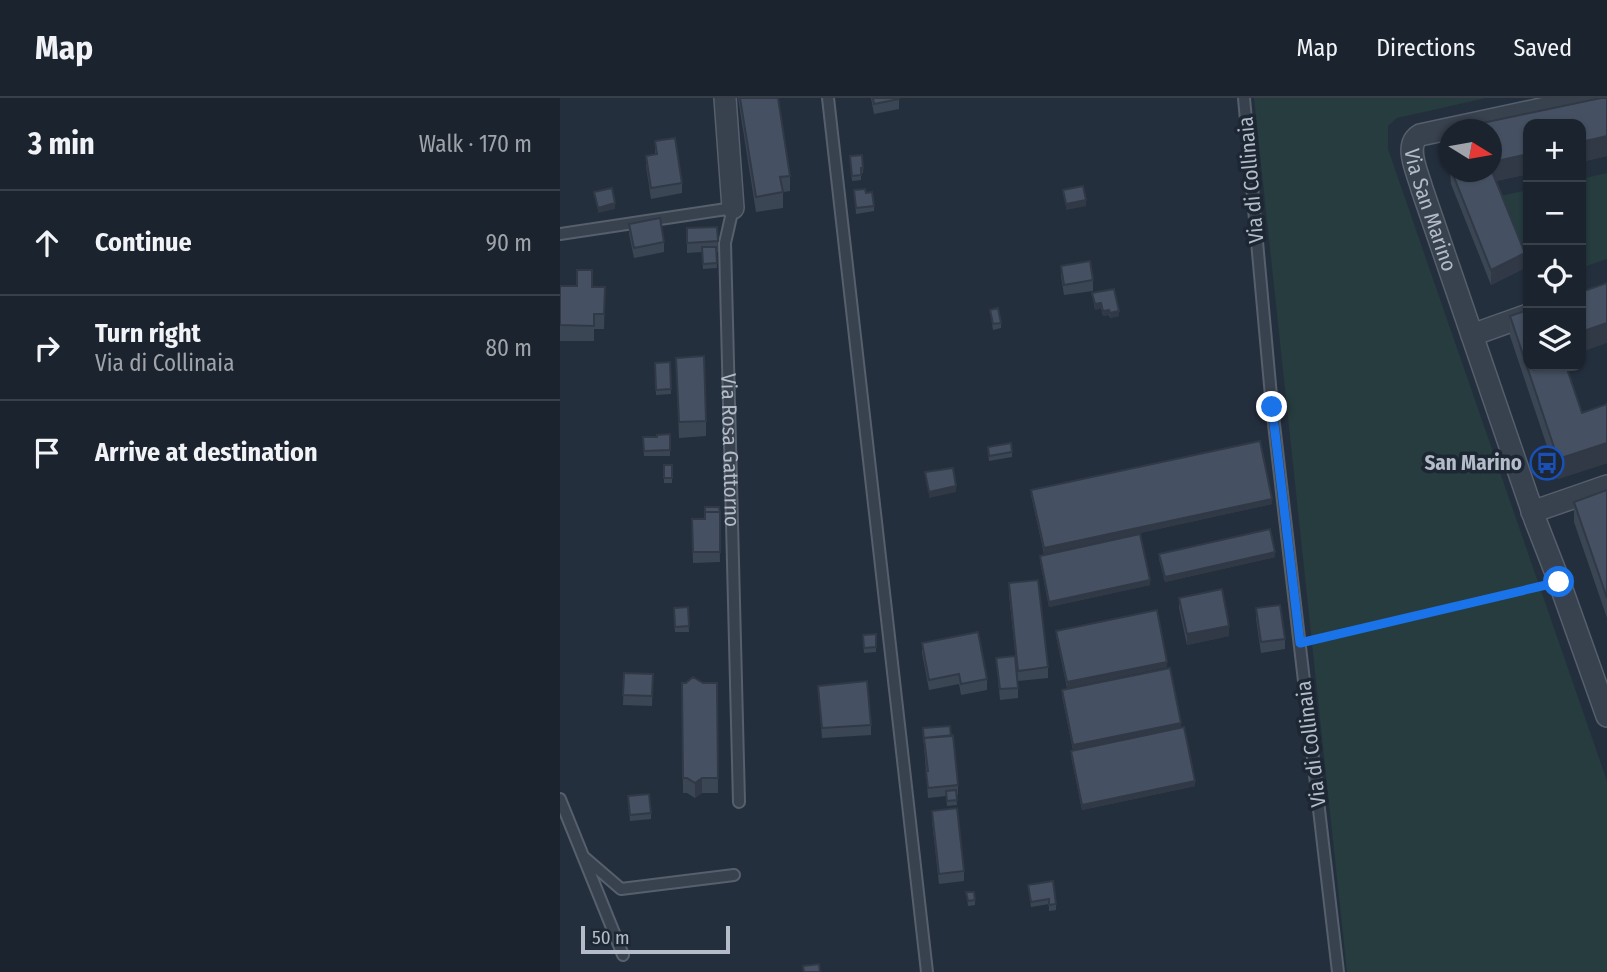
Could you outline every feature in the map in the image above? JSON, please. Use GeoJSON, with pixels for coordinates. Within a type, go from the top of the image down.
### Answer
{"type":"FeatureCollection","features":[{"type":"Feature","properties":{"kind":"street","name":"Via Rosa Gattorno"},"geometry":{"type":"LineString","coordinates":[[725,98],[733,208]]}},
{"type":"Feature","properties":{"kind":"street","name":"Via San Marino"},"geometry":{"type":"LineString","coordinates":[[1593,98],[1429,133],[1416,137],[1411,150],[1532,512],[1605,701]]}},
{"type":"Feature","properties":{"kind":"street"},"geometry":{"type":"LineString","coordinates":[[1472,335],[1523,317]]}},
{"type":"Feature","properties":{"kind":"street"},"geometry":{"type":"LineString","coordinates":[[1532,512],[1607,486]]}},
{"type":"Feature","properties":{"kind":"lane"},"geometry":{"type":"LineString","coordinates":[[828,98],[928,972]]}},
{"type":"Feature","properties":{"kind":"lane","name":"Via di Collinaia"},"geometry":{"type":"LineString","coordinates":[[1244,98],[1272,407],[1338,972]]}},
{"type":"Feature","properties":{"kind":"lane"},"geometry":{"type":"LineString","coordinates":[[560,234],[733,208]]}},
{"type":"Feature","properties":{"kind":"lane","name":"Via Rosa Gattorno"},"geometry":{"type":"LineString","coordinates":[[733,208],[725,243],[739,803]]}},
{"type":"Feature","properties":{"kind":"lane"},"geometry":{"type":"LineString","coordinates":[[560,799],[623,955]]}},
{"type":"Feature","properties":{"kind":"lane"},"geometry":{"type":"LineString","coordinates":[[583,856],[621,889],[734,875]]}},
{"type":"Feature","properties":{"kind":"path"},"geometry":{"type":"LineString","coordinates":[[1300,643],[1559,582]]}},
{"type":"Feature","properties":{"kind":"green space"},"geometry":{"type":"Polygon","coordinates":[[[1254,98],[1486,98],[1397,118],[1388,126],[1388,149],[1607,781],[1607,972],[1347,972],[1254,98]]]}},
{"type":"Feature","properties":{"kind":"green space"},"geometry":{"type":"Polygon","coordinates":[[[1607,173],[1607,259],[1586,266],[1586,182],[1586,178],[1607,173]]]}},
{"type":"Feature","properties":{"kind":"green space"},"geometry":{"type":"Polygon","coordinates":[[[1523,191],[1523,258],[1500,196],[1523,191]]]}},
{"type":"Feature","properties":{"kind":"building"},"geometry":{"type":"Polygon","coordinates":[[[740,98],[778,98],[790,176],[780,177],[783,192],[756,197],[740,98]]]}},
{"type":"Feature","properties":{"kind":"building"},"geometry":{"type":"Polygon","coordinates":[[[873,98],[899,98],[899,99],[874,104],[873,98]]]}},
{"type":"Feature","properties":{"kind":"building"},"geometry":{"type":"Polygon","coordinates":[[[1607,98],[1607,136],[1586,141],[1586,119],[1523,119],[1523,155],[1502,160],[1501,119],[1607,98]]]}},
{"type":"Feature","properties":{"kind":"building"},"geometry":{"type":"Polygon","coordinates":[[[675,138],[682,183],[651,188],[646,156],[657,154],[655,141],[675,138]]]}},
{"type":"Feature","properties":{"kind":"building"},"geometry":{"type":"Polygon","coordinates":[[[862,155],[861,175],[852,176],[850,156],[862,155]]]}},
{"type":"Feature","properties":{"kind":"building"},"geometry":{"type":"Polygon","coordinates":[[[1456,182],[1496,182],[1523,248],[1523,254],[1491,270],[1456,182]]]}},
{"type":"Feature","properties":{"kind":"building"},"geometry":{"type":"Polygon","coordinates":[[[1083,186],[1086,200],[1066,204],[1063,190],[1083,186]]]}},
{"type":"Feature","properties":{"kind":"building"},"geometry":{"type":"Polygon","coordinates":[[[612,188],[615,203],[598,208],[594,192],[612,188]]]}},
{"type":"Feature","properties":{"kind":"building"},"geometry":{"type":"Polygon","coordinates":[[[865,189],[866,193],[872,192],[874,206],[856,208],[854,190],[865,189]]]}},
{"type":"Feature","properties":{"kind":"building"},"geometry":{"type":"Polygon","coordinates":[[[660,218],[664,242],[634,248],[629,224],[660,218]]]}},
{"type":"Feature","properties":{"kind":"building"},"geometry":{"type":"Polygon","coordinates":[[[717,227],[718,241],[687,243],[687,228],[717,227]]]}},
{"type":"Feature","properties":{"kind":"building"},"geometry":{"type":"Polygon","coordinates":[[[702,247],[716,247],[717,263],[703,264],[702,247]]]}},
{"type":"Feature","properties":{"kind":"building"},"geometry":{"type":"Polygon","coordinates":[[[1090,261],[1093,280],[1064,285],[1061,266],[1090,261]]]}},
{"type":"Feature","properties":{"kind":"building"},"geometry":{"type":"Polygon","coordinates":[[[577,270],[592,270],[592,287],[605,287],[604,314],[594,314],[594,326],[560,325],[560,286],[577,286],[577,270]]]}},
{"type":"Feature","properties":{"kind":"building"},"geometry":{"type":"Polygon","coordinates":[[[1607,283],[1607,323],[1586,330],[1586,308],[1586,290],[1607,283]]]}},
{"type":"Feature","properties":{"kind":"building"},"geometry":{"type":"Polygon","coordinates":[[[1114,289],[1119,311],[1103,311],[1101,303],[1095,304],[1092,293],[1114,289]]]}},
{"type":"Feature","properties":{"kind":"building"},"geometry":{"type":"Polygon","coordinates":[[[998,308],[1001,323],[993,324],[990,310],[998,308]]]}},
{"type":"Feature","properties":{"kind":"building"},"geometry":{"type":"Polygon","coordinates":[[[1523,312],[1523,355],[1510,316],[1523,312]]]}},
{"type":"Feature","properties":{"kind":"building"},"geometry":{"type":"Polygon","coordinates":[[[704,356],[706,421],[679,422],[676,358],[704,356]]]}},
{"type":"Feature","properties":{"kind":"building"},"geometry":{"type":"Polygon","coordinates":[[[670,362],[671,389],[656,390],[655,363],[670,362]]]}},
{"type":"Feature","properties":{"kind":"building"},"geometry":{"type":"Polygon","coordinates":[[[1528,371],[1568,371],[1582,413],[1607,404],[1607,443],[1558,459],[1528,371]]]}},
{"type":"Feature","properties":{"kind":"building"},"geometry":{"type":"Polygon","coordinates":[[[670,434],[670,450],[644,451],[643,437],[670,434]]]}},
{"type":"Feature","properties":{"kind":"building"},"geometry":{"type":"Polygon","coordinates":[[[1260,441],[1272,499],[1044,548],[1031,490],[1260,441]]]}},
{"type":"Feature","properties":{"kind":"building"},"geometry":{"type":"Polygon","coordinates":[[[1011,443],[1012,452],[989,456],[988,447],[1011,443]]]}},
{"type":"Feature","properties":{"kind":"building"},"geometry":{"type":"Polygon","coordinates":[[[664,465],[672,465],[672,478],[664,478],[664,465]]]}},
{"type":"Feature","properties":{"kind":"building"},"geometry":{"type":"Polygon","coordinates":[[[953,468],[956,486],[929,492],[925,472],[953,468]]]}},
{"type":"Feature","properties":{"kind":"building"},"geometry":{"type":"Polygon","coordinates":[[[1607,490],[1607,598],[1574,502],[1607,490]]]}},
{"type":"Feature","properties":{"kind":"building"},"geometry":{"type":"Polygon","coordinates":[[[705,507],[719,507],[720,512],[705,512],[705,507]]]}},
{"type":"Feature","properties":{"kind":"building"},"geometry":{"type":"Polygon","coordinates":[[[705,512],[720,512],[720,552],[693,552],[692,519],[705,519],[705,512]]]}},
{"type":"Feature","properties":{"kind":"building"},"geometry":{"type":"Polygon","coordinates":[[[1270,529],[1275,552],[1165,577],[1159,554],[1270,529]]]}},
{"type":"Feature","properties":{"kind":"building"},"geometry":{"type":"Polygon","coordinates":[[[1140,534],[1150,580],[1049,602],[1040,556],[1140,534]]]}},
{"type":"Feature","properties":{"kind":"building"},"geometry":{"type":"Polygon","coordinates":[[[1038,580],[1048,667],[1018,671],[1009,583],[1038,580]]]}},
{"type":"Feature","properties":{"kind":"building"},"geometry":{"type":"Polygon","coordinates":[[[1222,589],[1229,626],[1187,634],[1179,598],[1222,589]]]}},
{"type":"Feature","properties":{"kind":"building"},"geometry":{"type":"Polygon","coordinates":[[[1280,605],[1285,639],[1261,642],[1256,608],[1280,605]]]}},
{"type":"Feature","properties":{"kind":"building"},"geometry":{"type":"Polygon","coordinates":[[[688,607],[689,626],[675,627],[674,608],[688,607]]]}},
{"type":"Feature","properties":{"kind":"building"},"geometry":{"type":"Polygon","coordinates":[[[1157,610],[1167,662],[1067,682],[1056,631],[1157,610]]]}},
{"type":"Feature","properties":{"kind":"building"},"geometry":{"type":"Polygon","coordinates":[[[978,632],[987,679],[961,684],[959,674],[929,680],[922,643],[978,632]]]}},
{"type":"Feature","properties":{"kind":"building"},"geometry":{"type":"Polygon","coordinates":[[[876,634],[876,647],[864,648],[863,635],[876,634]]]}},
{"type":"Feature","properties":{"kind":"building"},"geometry":{"type":"Polygon","coordinates":[[[1015,656],[1018,688],[1000,689],[996,658],[1015,656]]]}},
{"type":"Feature","properties":{"kind":"building"},"geometry":{"type":"Polygon","coordinates":[[[1170,668],[1181,723],[1073,745],[1062,690],[1170,668]]]}},
{"type":"Feature","properties":{"kind":"building"},"geometry":{"type":"Polygon","coordinates":[[[624,673],[653,674],[652,696],[623,695],[624,673]]]}},
{"type":"Feature","properties":{"kind":"building"},"geometry":{"type":"Polygon","coordinates":[[[693,677],[703,683],[717,683],[718,778],[702,778],[695,783],[683,778],[682,683],[693,677]]]}},
{"type":"Feature","properties":{"kind":"building"},"geometry":{"type":"Polygon","coordinates":[[[867,681],[871,725],[822,728],[818,686],[867,681]]]}},
{"type":"Feature","properties":{"kind":"building"},"geometry":{"type":"Polygon","coordinates":[[[950,726],[951,736],[924,738],[924,743],[923,728],[950,726]]]}},
{"type":"Feature","properties":{"kind":"building"},"geometry":{"type":"Polygon","coordinates":[[[1184,727],[1195,781],[1082,805],[1071,751],[1184,727]]]}},
{"type":"Feature","properties":{"kind":"building"},"geometry":{"type":"Polygon","coordinates":[[[953,735],[958,785],[928,788],[924,738],[953,735]]]}},
{"type":"Feature","properties":{"kind":"building"},"geometry":{"type":"Polygon","coordinates":[[[956,790],[957,800],[947,801],[946,791],[956,790]]]}},
{"type":"Feature","properties":{"kind":"building"},"geometry":{"type":"Polygon","coordinates":[[[649,794],[651,813],[630,815],[628,796],[649,794]]]}},
{"type":"Feature","properties":{"kind":"building"},"geometry":{"type":"Polygon","coordinates":[[[957,808],[964,871],[939,874],[932,811],[957,808]]]}},
{"type":"Feature","properties":{"kind":"building"},"geometry":{"type":"Polygon","coordinates":[[[1053,881],[1056,904],[1049,905],[1049,899],[1031,902],[1028,885],[1053,881]]]}},
{"type":"Feature","properties":{"kind":"building"},"geometry":{"type":"Polygon","coordinates":[[[966,892],[974,892],[975,900],[968,901],[966,892]]]}},
{"type":"Feature","properties":{"kind":"building"},"geometry":{"type":"Polygon","coordinates":[[[819,964],[820,972],[804,972],[803,966],[819,964]]]}},
{"type":"Feature","properties":{"kind":"place","name":"San Marino"},"geometry":{"type":"Point","coordinates":[1547,463]}},
{"type":"Feature","properties":{"kind":"route"},"geometry":{"type":"LineString","coordinates":[[1272,407],[1300,643],[1559,582]]}}]}
